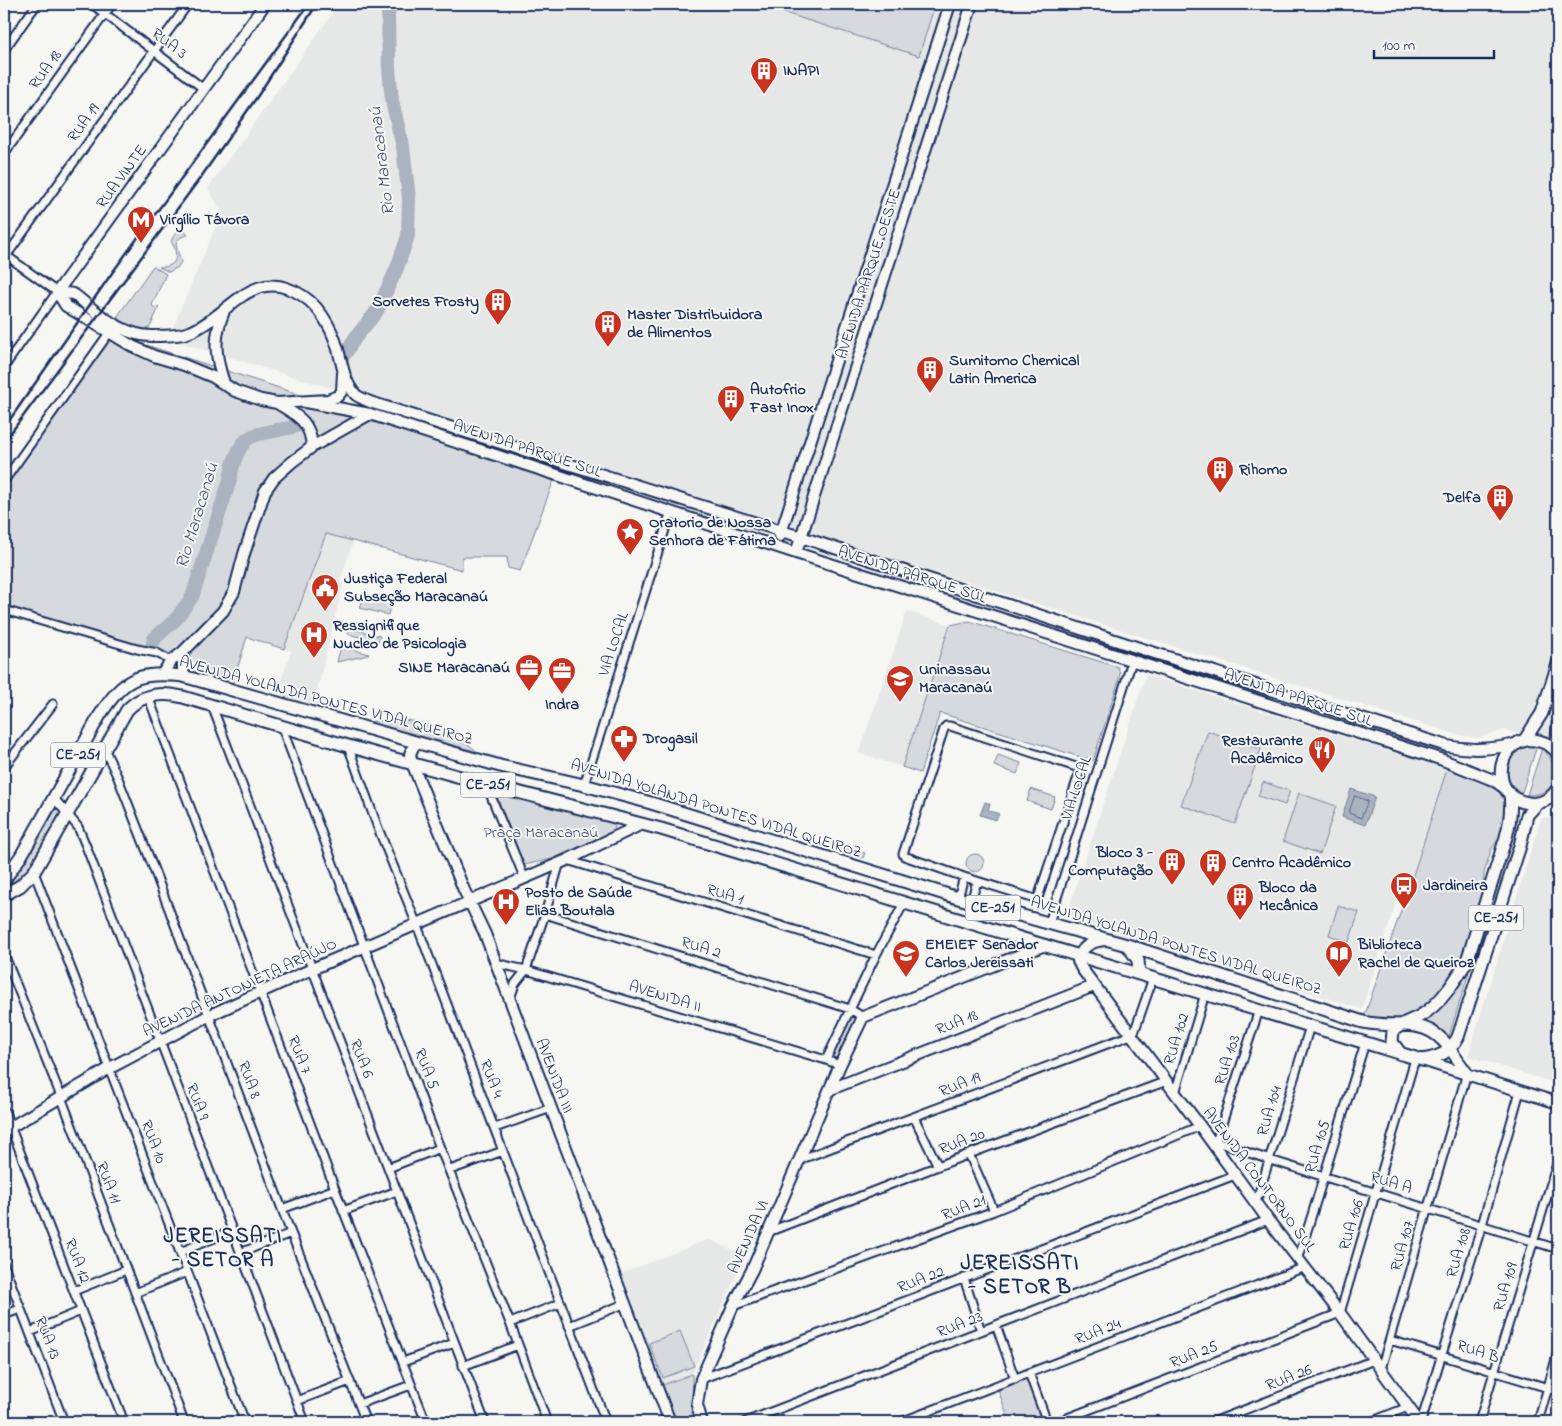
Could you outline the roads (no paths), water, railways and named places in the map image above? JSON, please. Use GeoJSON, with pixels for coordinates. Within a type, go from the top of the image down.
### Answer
{"type":"FeatureCollection","features":[{"type":"Feature","properties":{"kind":"main road"},"geometry":{"type":"LineString","coordinates":[[1521,742],[1542,713],[1558,664]]}},
{"type":"Feature","properties":{"kind":"main road","name":"AVENIDA YOLANDA PONTES VIDAL QUEIROZ"},"geometry":{"type":"LineString","coordinates":[[4,880],[21,856],[114,694],[138,678],[162,674],[183,676],[415,743],[650,803],[971,902],[1110,940],[1363,1022],[1381,1025],[1402,1024]]}},
{"type":"Feature","properties":{"kind":"main road","name":"AVENIDA YOLANDA PONTES VIDAL QUEIROZ"},"geometry":{"type":"LineString","coordinates":[[148,696],[174,695],[348,746],[642,824],[770,861],[1402,1054]]}},
{"type":"Feature","properties":{"kind":"main road","name":"CE-251"},"geometry":{"type":"LineString","coordinates":[[4,895],[20,886],[34,872],[66,813],[127,710],[139,700],[148,696]]}},
{"type":"Feature","properties":{"kind":"main road"},"geometry":{"type":"LineString","coordinates":[[272,703],[268,712],[272,723]]}},
{"type":"Feature","properties":{"kind":"main road"},"geometry":{"type":"LineString","coordinates":[[1558,725],[1558,752]]}},
{"type":"Feature","properties":{"kind":"main road"},"geometry":{"type":"LineString","coordinates":[[1521,742],[1541,741],[1558,752]]}},
{"type":"Feature","properties":{"kind":"main road","name":"CE-251"},"geometry":{"type":"LineString","coordinates":[[1402,1024],[1421,1016],[1437,1003],[1467,961],[1509,827],[1512,807],[1508,792],[1502,781],[1502,764],[1505,756],[1521,742]]}},
{"type":"Feature","properties":{"kind":"main road"},"geometry":{"type":"LineString","coordinates":[[1508,792],[1522,802],[1538,803],[1557,794]]}},
{"type":"Feature","properties":{"kind":"main road","name":"CE-251"},"geometry":{"type":"LineString","coordinates":[[1402,1024],[1410,1024],[1429,1030],[1443,1038],[1450,1049],[1458,1037],[1520,846],[1527,815],[1538,803]]}},
{"type":"Feature","properties":{"kind":"main road"},"geometry":{"type":"LineString","coordinates":[[42,819],[59,829]]}},
{"type":"Feature","properties":{"kind":"main road"},"geometry":{"type":"LineString","coordinates":[[745,855],[752,835]]}},
{"type":"Feature","properties":{"kind":"main road"},"geometry":{"type":"LineString","coordinates":[[770,861],[775,843]]}},
{"type":"Feature","properties":{"kind":"main road"},"geometry":{"type":"LineString","coordinates":[[1127,946],[1138,960],[1139,973]]}},
{"type":"Feature","properties":{"kind":"main road"},"geometry":{"type":"LineString","coordinates":[[1402,1024],[1392,1031],[1391,1038],[1396,1049],[1402,1054]]}},
{"type":"Feature","properties":{"kind":"main road"},"geometry":{"type":"LineString","coordinates":[[1419,1059],[1440,1056],[1450,1049]]}},
{"type":"Feature","properties":{"kind":"main road","name":"CE-251"},"geometry":{"type":"LineString","coordinates":[[1402,1054],[1419,1059]]}},
{"type":"Feature","properties":{"kind":"street"},"geometry":{"type":"LineString","coordinates":[[4,50],[37,4]]}},
{"type":"Feature","properties":{"kind":"street","name":"RUA 3"},"geometry":{"type":"LineString","coordinates":[[92,4],[204,89]]}},
{"type":"Feature","properties":{"kind":"street","name":"RUA 18"},"geometry":{"type":"LineString","coordinates":[[4,154],[112,4]]}},
{"type":"Feature","properties":{"kind":"street","name":"RUA 19"},"geometry":{"type":"LineString","coordinates":[[4,256],[188,4]]}},
{"type":"Feature","properties":{"kind":"street","name":"RUA VINTE"},"geometry":{"type":"LineString","coordinates":[[4,367],[265,4]]}},
{"type":"Feature","properties":{"kind":"street","name":"AVENIDA PARQUE OESTE"},"geometry":{"type":"LineString","coordinates":[[776,546],[950,4]]}},
{"type":"Feature","properties":{"kind":"street","name":"AVENIDA PARQUE OESTE"},"geometry":{"type":"LineString","coordinates":[[796,553],[972,4]]}},
{"type":"Feature","properties":{"kind":"street"},"geometry":{"type":"LineString","coordinates":[[4,256],[57,292]]}},
{"type":"Feature","properties":{"kind":"street","name":"AVENIDA PARQUE SUL"},"geometry":{"type":"LineString","coordinates":[[263,286],[294,290],[305,297],[324,317],[340,355],[343,373],[342,391],[338,396],[328,400],[305,402],[261,400],[236,390],[213,377],[154,356],[109,333],[66,306],[57,292],[73,294],[104,318],[135,334],[162,336],[188,333],[207,323],[238,297],[263,286]]}},
{"type":"Feature","properties":{"kind":"street"},"geometry":{"type":"LineString","coordinates":[[224,384],[217,360],[216,343],[218,327],[226,308]]}},
{"type":"Feature","properties":{"kind":"street"},"geometry":{"type":"LineString","coordinates":[[4,480],[109,333]]}},
{"type":"Feature","properties":{"kind":"street","name":"AVENIDA PARQUE SUL"},"geometry":{"type":"LineString","coordinates":[[343,373],[356,395],[370,402],[801,537],[1136,647],[1447,746],[1464,750],[1477,750],[1521,742]]}},
{"type":"Feature","properties":{"kind":"street"},"geometry":{"type":"LineString","coordinates":[[277,402],[305,423],[311,434],[312,447]]}},
{"type":"Feature","properties":{"kind":"street","name":"AVENIDA PARQUE SUL"},"geometry":{"type":"LineString","coordinates":[[305,402],[370,414],[796,553],[1443,760],[1493,780],[1508,792]]}},
{"type":"Feature","properties":{"kind":"street"},"geometry":{"type":"LineString","coordinates":[[162,674],[171,661],[184,652],[223,611],[234,592],[265,491],[274,478],[312,447],[370,414]]}},
{"type":"Feature","properties":{"kind":"street","name":"VIA LOCAL"},"geometry":{"type":"LineString","coordinates":[[584,785],[671,511]]}},
{"type":"Feature","properties":{"kind":"street"},"geometry":{"type":"LineString","coordinates":[[5,613],[157,653],[171,661]]}},
{"type":"Feature","properties":{"kind":"street"},"geometry":{"type":"LineString","coordinates":[[183,676],[184,652]]}},
{"type":"Feature","properties":{"kind":"street","name":"VIA LOCAL"},"geometry":{"type":"LineString","coordinates":[[1049,923],[1132,661]]}},
{"type":"Feature","properties":{"kind":"street","name":"RUA 7"},"geometry":{"type":"LineString","coordinates":[[148,696],[335,1189],[426,1422]]}},
{"type":"Feature","properties":{"kind":"street"},"geometry":{"type":"LineString","coordinates":[[4,767],[53,704]]}},
{"type":"Feature","properties":{"kind":"street","name":"RUA 6"},"geometry":{"type":"LineString","coordinates":[[212,706],[485,1422]]}},
{"type":"Feature","properties":{"kind":"street","name":"RUA 5"},"geometry":{"type":"LineString","coordinates":[[272,723],[365,947],[440,1148],[510,1323],[547,1422]]}},
{"type":"Feature","properties":{"kind":"street"},"geometry":{"type":"LineString","coordinates":[[950,726],[1076,767],[1079,770],[1038,898],[1035,899],[964,877],[906,858],[903,854],[944,729],[950,726]]}},
{"type":"Feature","properties":{"kind":"street"},"geometry":{"type":"LineString","coordinates":[[412,763],[410,754],[415,743]]}},
{"type":"Feature","properties":{"kind":"street","name":"RUA 4"},"geometry":{"type":"LineString","coordinates":[[348,746],[606,1422]]}},
{"type":"Feature","properties":{"kind":"street","name":"RUA 8"},"geometry":{"type":"LineString","coordinates":[[104,748],[153,866],[291,1233],[366,1422]]}},
{"type":"Feature","properties":{"kind":"street","name":"AVENIDA III"},"geometry":{"type":"LineString","coordinates":[[412,763],[496,963],[670,1422]]}},
{"type":"Feature","properties":{"kind":"street"},"geometry":{"type":"LineString","coordinates":[[486,784],[524,877]]}},
{"type":"Feature","properties":{"kind":"street","name":"RUA 9"},"geometry":{"type":"LineString","coordinates":[[54,798],[78,827],[86,846],[305,1422]]}},
{"type":"Feature","properties":{"kind":"street","name":"AVENIDA ANTONIETA ARAÚJO"},"geometry":{"type":"LineString","coordinates":[[7,1129],[110,1068],[210,1015],[563,861],[642,824]]}},
{"type":"Feature","properties":{"kind":"street"},"geometry":{"type":"LineString","coordinates":[[510,1000],[515,984],[526,970],[563,861]]}},
{"type":"Feature","properties":{"kind":"street","name":"RUA 1"},"geometry":{"type":"LineString","coordinates":[[563,861],[876,955]]}},
{"type":"Feature","properties":{"kind":"street","name":"RUA 10"},"geometry":{"type":"LineString","coordinates":[[34,872],[244,1422]]}},
{"type":"Feature","properties":{"kind":"street"},"geometry":{"type":"LineString","coordinates":[[958,898],[964,877]]}},
{"type":"Feature","properties":{"kind":"street"},"geometry":{"type":"LineString","coordinates":[[971,902],[978,881]]}},
{"type":"Feature","properties":{"kind":"street"},"geometry":{"type":"LineString","coordinates":[[826,1060],[876,955],[904,903]]}},
{"type":"Feature","properties":{"kind":"street","name":"RUA 2"},"geometry":{"type":"LineString","coordinates":[[545,914],[850,1009],[863,1017]]}},
{"type":"Feature","properties":{"kind":"street"},"geometry":{"type":"LineString","coordinates":[[1080,955],[1082,949],[1093,942],[1110,940]]}},
{"type":"Feature","properties":{"kind":"street"},"geometry":{"type":"LineString","coordinates":[[863,1017],[1045,945]]}},
{"type":"Feature","properties":{"kind":"street","name":"RUA 11"},"geometry":{"type":"LineString","coordinates":[[4,954],[61,1098],[184,1422]]}},
{"type":"Feature","properties":{"kind":"street","name":"AVENIDA CONTORNO SUL"},"geometry":{"type":"LineString","coordinates":[[1080,955],[1078,964],[1094,986],[1200,1126],[1216,1144],[1235,1175],[1268,1220],[1340,1313],[1420,1422]]}},
{"type":"Feature","properties":{"kind":"street","name":"AVENIDA II"},"geometry":{"type":"LineString","coordinates":[[496,963],[526,970],[840,1065]]}},
{"type":"Feature","properties":{"kind":"street"},"geometry":{"type":"LineString","coordinates":[[1131,1035],[1135,1030],[1153,978]]}},
{"type":"Feature","properties":{"kind":"street","name":"RUA 18"},"geometry":{"type":"LineString","coordinates":[[831,1089],[1094,986]]}},
{"type":"Feature","properties":{"kind":"street","name":"RUA 102"},"geometry":{"type":"LineString","coordinates":[[1175,1092],[1205,994]]}},
{"type":"Feature","properties":{"kind":"street","name":"RUA 103"},"geometry":{"type":"LineString","coordinates":[[1216,1144],[1259,1010]]}},
{"type":"Feature","properties":{"kind":"street","name":"AVENIDA VI"},"geometry":{"type":"LineString","coordinates":[[702,1422],[697,1404],[701,1379],[733,1306],[752,1270],[840,1065],[863,1017]]}},
{"type":"Feature","properties":{"kind":"street","name":"RUA 104"},"geometry":{"type":"LineString","coordinates":[[1256,1203],[1310,1026]]}},
{"type":"Feature","properties":{"kind":"street","name":"RUA 19"},"geometry":{"type":"LineString","coordinates":[[799,1160],[1131,1035]]}},
{"type":"Feature","properties":{"kind":"street","name":"RUA 105"},"geometry":{"type":"LineString","coordinates":[[1301,1263],[1324,1177],[1365,1043]]}},
{"type":"Feature","properties":{"kind":"street"},"geometry":{"type":"LineString","coordinates":[[1450,1049],[1467,1073]]}},
{"type":"Feature","properties":{"kind":"street"},"geometry":{"type":"LineString","coordinates":[[1419,1059],[1558,1103]]}},
{"type":"Feature","properties":{"kind":"street","name":"RUA 106"},"geometry":{"type":"LineString","coordinates":[[1340,1313],[1419,1059]]}},
{"type":"Feature","properties":{"kind":"street","name":"RUA 107"},"geometry":{"type":"LineString","coordinates":[[1381,1369],[1467,1073]]}},
{"type":"Feature","properties":{"kind":"street","name":"RUA 20"},"geometry":{"type":"LineString","coordinates":[[768,1232],[969,1154],[1167,1081]]}},
{"type":"Feature","properties":{"kind":"street","name":"RUA 108"},"geometry":{"type":"LineString","coordinates":[[1420,1422],[1482,1225],[1520,1091]]}},
{"type":"Feature","properties":{"kind":"street"},"geometry":{"type":"LineString","coordinates":[[495,1128],[551,1108]]}},
{"type":"Feature","properties":{"kind":"street","name":"RUA 12"},"geometry":{"type":"LineString","coordinates":[[4,1110],[7,1129],[74,1291],[124,1422]]}},
{"type":"Feature","properties":{"kind":"street"},"geometry":{"type":"LineString","coordinates":[[914,1117],[938,1166]]}},
{"type":"Feature","properties":{"kind":"street","name":"RUA 21"},"geometry":{"type":"LineString","coordinates":[[733,1306],[994,1211],[1200,1126]]}},
{"type":"Feature","properties":{"kind":"street","name":"RUA A"},"geometry":{"type":"LineString","coordinates":[[1216,1144],[1558,1249]]}},
{"type":"Feature","properties":{"kind":"street"},"geometry":{"type":"LineString","coordinates":[[388,1168],[440,1148]]}},
{"type":"Feature","properties":{"kind":"street"},"geometry":{"type":"LineString","coordinates":[[450,1170],[503,1151]]}},
{"type":"Feature","properties":{"kind":"street"},"geometry":{"type":"LineString","coordinates":[[969,1154],[994,1211]]}},
{"type":"Feature","properties":{"kind":"street","name":"RUA 109"},"geometry":{"type":"LineString","coordinates":[[1479,1422],[1558,1160]]}},
{"type":"Feature","properties":{"kind":"street","name":"RUA 22"},"geometry":{"type":"LineString","coordinates":[[701,1379],[1235,1175]]}},
{"type":"Feature","properties":{"kind":"street"},"geometry":{"type":"LineString","coordinates":[[282,1209],[335,1189]]}},
{"type":"Feature","properties":{"kind":"street"},"geometry":{"type":"LineString","coordinates":[[344,1211],[397,1191]]}},
{"type":"Feature","properties":{"kind":"street","name":"RUA 23"},"geometry":{"type":"LineString","coordinates":[[745,1422],[1268,1220]]}},
{"type":"Feature","properties":{"kind":"street"},"geometry":{"type":"LineString","coordinates":[[180,1252],[232,1231]]}},
{"type":"Feature","properties":{"kind":"street"},"geometry":{"type":"LineString","coordinates":[[240,1253],[291,1233]]}},
{"type":"Feature","properties":{"kind":"street","name":"RUA 24"},"geometry":{"type":"LineString","coordinates":[[901,1422],[1015,1379],[1301,1263]]}},
{"type":"Feature","properties":{"kind":"street","name":"RUA 13"},"geometry":{"type":"LineString","coordinates":[[4,1264],[64,1422]]}},
{"type":"Feature","properties":{"kind":"street"},"geometry":{"type":"LineString","coordinates":[[74,1291],[126,1270]]}},
{"type":"Feature","properties":{"kind":"street"},"geometry":{"type":"LineString","coordinates":[[135,1293],[187,1272]]}},
{"type":"Feature","properties":{"kind":"street"},"geometry":{"type":"LineString","coordinates":[[964,1278],[981,1331]]}},
{"type":"Feature","properties":{"kind":"street"},"geometry":{"type":"LineString","coordinates":[[510,1323],[560,1303]]}},
{"type":"Feature","properties":{"kind":"street"},"geometry":{"type":"LineString","coordinates":[[569,1326],[624,1304]]}},
{"type":"Feature","properties":{"kind":"street"},"geometry":{"type":"LineString","coordinates":[[4,1315],[20,1309]]}},
{"type":"Feature","properties":{"kind":"street"},"geometry":{"type":"LineString","coordinates":[[30,1332],[81,1310]]}},
{"type":"Feature","properties":{"kind":"street","name":"RUA 25"},"geometry":{"type":"LineString","coordinates":[[1057,1422],[1340,1313]]}},
{"type":"Feature","properties":{"kind":"street"},"geometry":{"type":"LineString","coordinates":[[996,1326],[1015,1379]]}},
{"type":"Feature","properties":{"kind":"street","name":"RUA B"},"geometry":{"type":"LineString","coordinates":[[1390,1340],[1558,1391]]}},
{"type":"Feature","properties":{"kind":"street"},"geometry":{"type":"LineString","coordinates":[[403,1362],[454,1344]]}},
{"type":"Feature","properties":{"kind":"street"},"geometry":{"type":"LineString","coordinates":[[463,1366],[518,1344]]}},
{"type":"Feature","properties":{"kind":"street"},"geometry":{"type":"LineString","coordinates":[[1538,1422],[1558,1352]]}},
{"type":"Feature","properties":{"kind":"street","name":"RUA 26"},"geometry":{"type":"LineString","coordinates":[[1213,1422],[1374,1360]]}},
{"type":"Feature","properties":{"kind":"street"},"geometry":{"type":"LineString","coordinates":[[1029,1373],[1047,1422]]}},
{"type":"Feature","properties":{"kind":"street"},"geometry":{"type":"LineString","coordinates":[[297,1401],[350,1380]]}},
{"type":"Feature","properties":{"kind":"street"},"geometry":{"type":"LineString","coordinates":[[359,1404],[411,1385]]}},
{"type":"Feature","properties":{"kind":"street"},"geometry":{"type":"LineString","coordinates":[[1370,1422],[1408,1407]]}},
{"type":"Feature","properties":{"kind":"water"},"geometry":{"type":"Polygon","coordinates":[[[1351,789],[1375,797],[1365,825],[1342,817],[1351,789]]]}},
{"type":"Feature","properties":{"kind":"water"},"geometry":{"type":"Polygon","coordinates":[[[985,802],[990,804],[988,810],[999,814],[996,820],[980,815],[985,802]]]}},
{"type":"Feature","properties":{"kind":"waterway","name":"Rio Maracanaú"},"geometry":{"type":"LineString","coordinates":[[343,357],[355,338],[377,311],[397,268],[408,236],[409,199],[403,147],[392,101],[389,68],[388,16],[390,4]]}},
{"type":"Feature","properties":{"kind":"waterway","name":"Rio Maracanaú"},"geometry":{"type":"LineString","coordinates":[[151,650],[154,639],[176,619],[192,597],[230,480],[234,462],[243,443],[253,436],[265,432],[303,424]]}},
{"type":"Feature","properties":{"kind":"railway"},"geometry":{"type":"LineString","coordinates":[[4,428],[112,273],[309,4]]}},
{"type":"Feature","properties":{"kind":"railway"},"geometry":{"type":"LineString","coordinates":[[4,442],[201,177],[257,97],[317,4]]}},
{"type":"Feature","properties":{"kind":"place","name":"INAPI"},"geometry":{"type":"Point","coordinates":[764,95]}},
{"type":"Feature","properties":{"kind":"place","name":"Virgílio Távora"},"geometry":{"type":"Point","coordinates":[141,244]}},
{"type":"Feature","properties":{"kind":"place","name":"Sorvetes Frosty"},"geometry":{"type":"Point","coordinates":[498,326]}},
{"type":"Feature","properties":{"kind":"place","name":"Master Distribuidora de Alimentos"},"geometry":{"type":"Point","coordinates":[608,348]}},
{"type":"Feature","properties":{"kind":"place","name":"Sumitomo Chemical Latin America"},"geometry":{"type":"Point","coordinates":[930,394]}},
{"type":"Feature","properties":{"kind":"place","name":"Autofrio Fast Inox"},"geometry":{"type":"Point","coordinates":[731,423]}},
{"type":"Feature","properties":{"kind":"place","name":"Rihomo"},"geometry":{"type":"Point","coordinates":[1220,494]}},
{"type":"Feature","properties":{"kind":"place","name":"Delfa"},"geometry":{"type":"Point","coordinates":[1500,522]}},
{"type":"Feature","properties":{"kind":"place","name":"Oratorio de Nossa Senhora de Fátima"},"geometry":{"type":"Point","coordinates":[630,556]}},
{"type":"Feature","properties":{"kind":"place","name":"Justiça Federal Subseção Maracanaú"},"geometry":{"type":"Point","coordinates":[325,612]}},
{"type":"Feature","properties":{"kind":"place","name":"Ressignifique Nucleo de Psicologia"},"geometry":{"type":"Point","coordinates":[314,659]}},
{"type":"Feature","properties":{"kind":"place","name":"SINE Maracanaú"},"geometry":{"type":"Point","coordinates":[529,692]}},
{"type":"Feature","properties":{"kind":"place","name":"Indra"},"geometry":{"type":"Point","coordinates":[562,695]}},
{"type":"Feature","properties":{"kind":"place","name":"Uninassau Maracanaú"},"geometry":{"type":"Point","coordinates":[900,703]}},
{"type":"Feature","properties":{"kind":"place","name":"Drogasil"},"geometry":{"type":"Point","coordinates":[624,763]}},
{"type":"Feature","properties":{"kind":"place","name":"Restaurante Acadêmico"},"geometry":{"type":"Point","coordinates":[1322,774]}},
{"type":"Feature","properties":{"kind":"place","name":"Bloco 3 - Computação"},"geometry":{"type":"Point","coordinates":[1172,886]}},
{"type":"Feature","properties":{"kind":"place","name":"Centro Acadêmico"},"geometry":{"type":"Point","coordinates":[1213,887]}},
{"type":"Feature","properties":{"kind":"place","name":"Jardineira"},"geometry":{"type":"Point","coordinates":[1404,910]}},
{"type":"Feature","properties":{"kind":"place","name":"Bloco da Mecânica"},"geometry":{"type":"Point","coordinates":[1240,921]}},
{"type":"Feature","properties":{"kind":"place","name":"Posto de Saúde Elias Boutala"},"geometry":{"type":"Point","coordinates":[506,926]}},
{"type":"Feature","properties":{"kind":"place","name":"EMEIEF Senador Carlos Jereissati"},"geometry":{"type":"Point","coordinates":[906,978]}},
{"type":"Feature","properties":{"kind":"place","name":"Biblioteca Rachel de Queiroz"},"geometry":{"type":"Point","coordinates":[1339,978]}},
{"type":"Feature","properties":{"kind":"district","name":"JEREISSATI - SETOR A"},"geometry":{"type":"Point","coordinates":[223,1249]}},
{"type":"Feature","properties":{"kind":"district","name":"JEREISSATI - SETOR B"},"geometry":{"type":"Point","coordinates":[1020,1276]}},
{"type":"Feature","properties":{"kind":"park label","name":"Praça Maracanaú"},"geometry":{"type":"Point","coordinates":[541,833]}}]}
